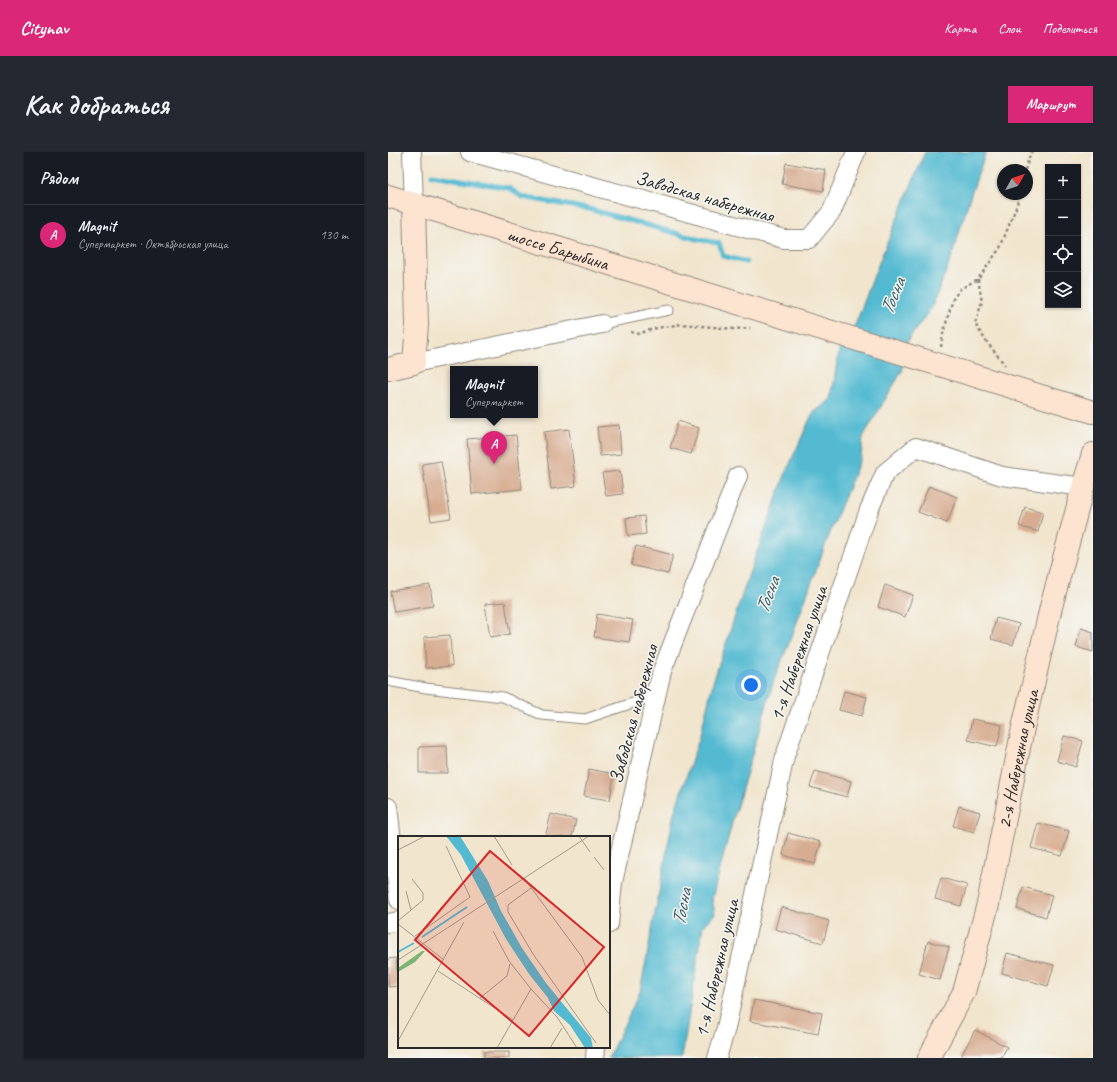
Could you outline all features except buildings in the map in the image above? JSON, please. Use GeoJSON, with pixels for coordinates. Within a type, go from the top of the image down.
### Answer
{"type":"FeatureCollection","features":[{"type":"Feature","properties":{"kind":"street"},"geometry":{"type":"LineString","coordinates":[[412,152],[417,325],[414,363]]}},
{"type":"Feature","properties":{"kind":"street","name":"Заводская набережная"},"geometry":{"type":"LineString","coordinates":[[470,152],[784,239],[809,239],[832,211],[856,152]]}},
{"type":"Feature","properties":{"kind":"street","name":"шоссе Барыбина"},"geometry":{"type":"LineString","coordinates":[[388,196],[728,300],[946,361],[1093,412]]}},
{"type":"Feature","properties":{"kind":"street"},"geometry":{"type":"LineString","coordinates":[[388,369],[602,324]]}},
{"type":"Feature","properties":{"kind":"street","name":"1-я Набережная улица"},"geometry":{"type":"LineString","coordinates":[[717,1058],[726,1028],[785,756],[869,510],[886,473],[916,447],[1002,476],[1083,486]]}},
{"type":"Feature","properties":{"kind":"street","name":"2-я Набережная улица"},"geometry":{"type":"LineString","coordinates":[[930,1058],[964,992],[988,904],[1023,728],[1051,607],[1093,454]]}},
{"type":"Feature","properties":{"kind":"street","name":"Заводская набережная"},"geometry":{"type":"LineString","coordinates":[[610,904],[611,883],[662,671],[738,476]]}},
{"type":"Feature","properties":{"kind":"street"},"geometry":{"type":"LineString","coordinates":[[388,808],[398,892]]}},
{"type":"Feature","properties":{"kind":"street"},"geometry":{"type":"LineString","coordinates":[[388,923],[398,921]]}},
{"type":"Feature","properties":{"kind":"street"},"geometry":{"type":"LineString","coordinates":[[594,1058],[596,1048]]}},
{"type":"Feature","properties":{"kind":"lane"},"geometry":{"type":"LineString","coordinates":[[602,324],[669,310]]}},
{"type":"Feature","properties":{"kind":"lane"},"geometry":{"type":"LineString","coordinates":[[388,681],[426,688],[503,697],[542,715],[585,719],[644,699],[662,671]]}},
{"type":"Feature","properties":{"kind":"path"},"geometry":{"type":"LineString","coordinates":[[1027,164],[1032,152]]}},
{"type":"Feature","properties":{"kind":"path"},"geometry":{"type":"LineString","coordinates":[[946,361],[944,334],[953,299],[960,289],[978,279],[1000,248],[1018,200]]}},
{"type":"Feature","properties":{"kind":"path"},"geometry":{"type":"LineString","coordinates":[[978,279],[982,302],[975,324],[986,341],[1008,368]]}},
{"type":"Feature","properties":{"kind":"path"},"geometry":{"type":"LineString","coordinates":[[630,332],[637,334],[657,328],[682,324],[733,329],[756,328]]}},
{"type":"Feature","properties":{"kind":"water","name":"Тосна"},"geometry":{"type":"Polygon","coordinates":[[[925,152],[986,152],[969,200],[951,259],[932,307],[908,340],[902,371],[863,437],[861,457],[826,543],[792,636],[774,680],[734,816],[712,899],[715,914],[703,926],[682,1058],[608,1058],[640,992],[674,813],[699,739],[714,679],[750,571],[785,475],[812,414],[831,399],[839,350],[856,323],[878,265],[925,152]]]}},
{"type":"Feature","properties":{"kind":"waterway"},"geometry":{"type":"LineString","coordinates":[[432,175],[509,188],[522,197],[589,209],[697,239],[719,243],[723,256],[746,262]]}},
{"type":"Feature","properties":{"kind":"place","name":"Magnit"},"geometry":{"type":"Point","coordinates":[494,464]}}]}
